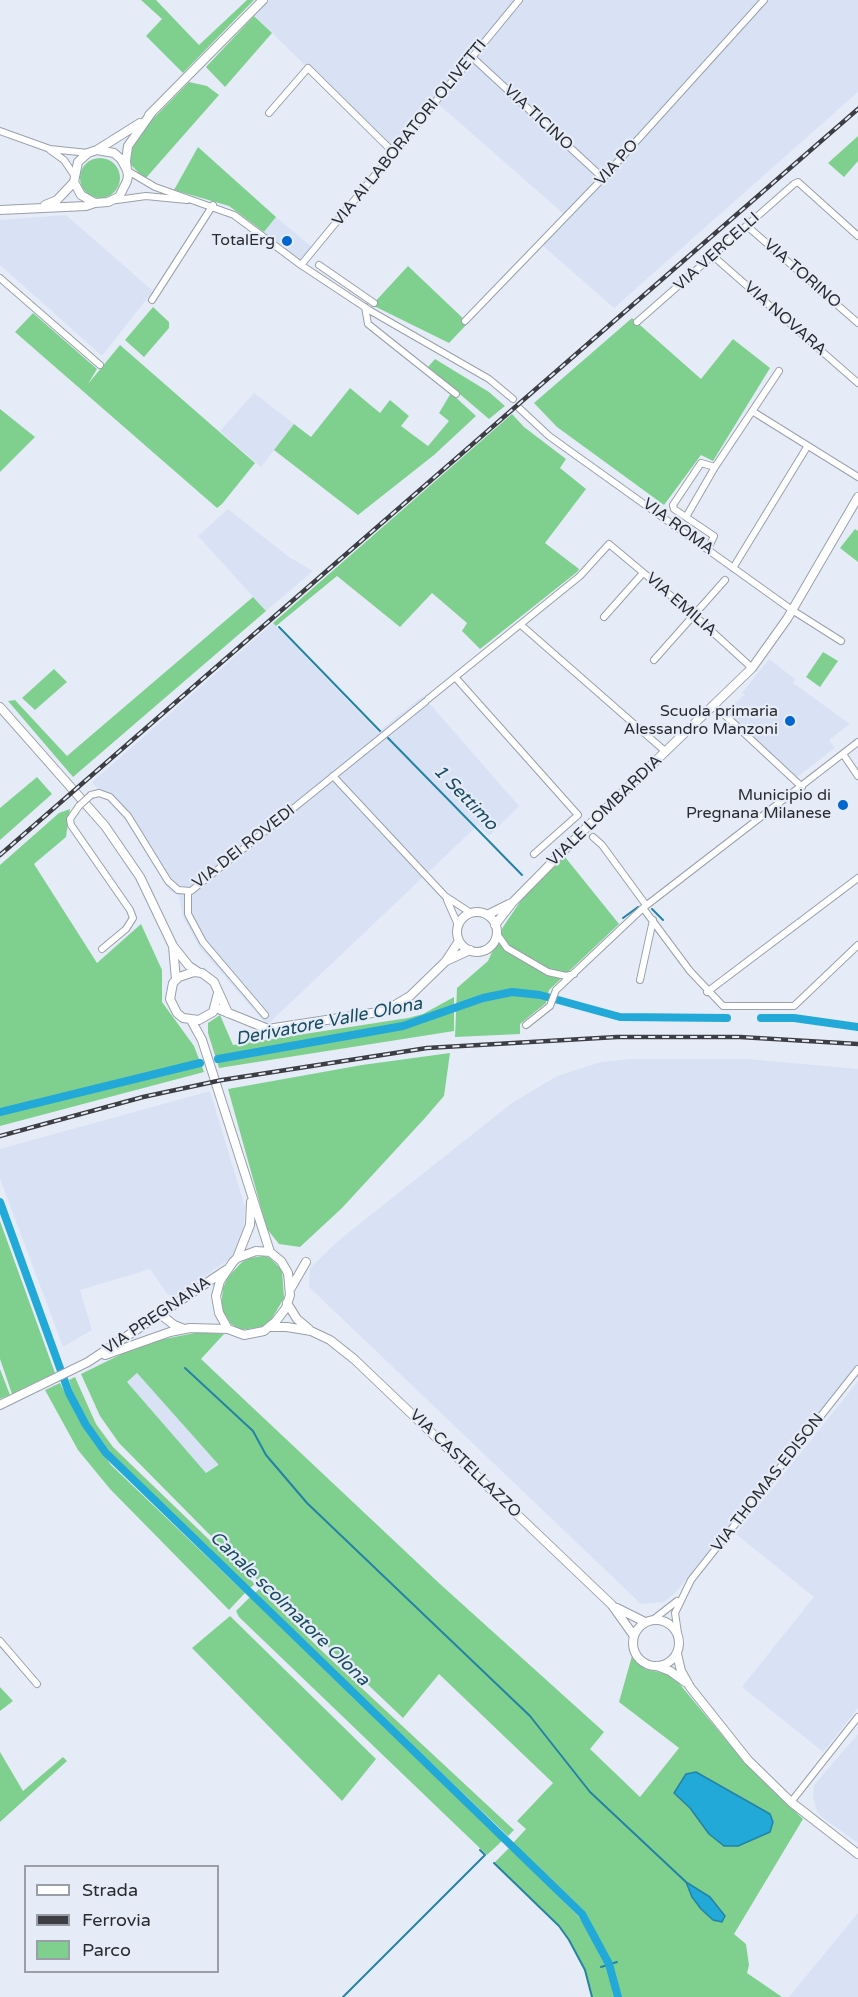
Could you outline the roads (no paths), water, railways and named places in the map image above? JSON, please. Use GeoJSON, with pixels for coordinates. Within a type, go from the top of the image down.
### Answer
{"type":"FeatureCollection","features":[{"type":"Feature","properties":{"kind":"street"},"geometry":{"type":"LineString","coordinates":[[42,207],[57,200],[74,179],[78,162],[92,151],[135,128],[263,0]]}},
{"type":"Feature","properties":{"kind":"street","name":"VIA AI LABORATORI OLIVETTI"},"geometry":{"type":"LineString","coordinates":[[301,266],[519,0]]}},
{"type":"Feature","properties":{"kind":"street","name":"VIA PO"},"geometry":{"type":"LineString","coordinates":[[465,321],[603,178],[764,0]]}},
{"type":"Feature","properties":{"kind":"street","name":"VIA TICINO"},"geometry":{"type":"LineString","coordinates":[[473,58],[603,178]]}},
{"type":"Feature","properties":{"kind":"street"},"geometry":{"type":"LineString","coordinates":[[269,113],[308,68],[394,153]]}},
{"type":"Feature","properties":{"kind":"street"},"geometry":{"type":"LineString","coordinates":[[113,201],[126,187],[128,146],[152,112]]}},
{"type":"Feature","properties":{"kind":"street"},"geometry":{"type":"LineString","coordinates":[[0,131],[50,149],[114,153],[121,159],[127,170],[144,183],[210,204],[234,215],[301,266],[367,308],[489,379],[513,399]]}},
{"type":"Feature","properties":{"kind":"street"},"geometry":{"type":"LineString","coordinates":[[50,149],[64,160],[81,195],[95,203]]}},
{"type":"Feature","properties":{"kind":"street","name":"VIA VERCELLI"},"geometry":{"type":"LineString","coordinates":[[637,322],[798,182],[858,236]]}},
{"type":"Feature","properties":{"kind":"street"},"geometry":{"type":"LineString","coordinates":[[137,197],[144,183]]}},
{"type":"Feature","properties":{"kind":"street"},"geometry":{"type":"LineString","coordinates":[[0,210],[86,206],[155,196],[210,204]]}},
{"type":"Feature","properties":{"kind":"street"},"geometry":{"type":"LineString","coordinates":[[152,300],[210,204]]}},
{"type":"Feature","properties":{"kind":"street","name":"VIA TORINO"},"geometry":{"type":"LineString","coordinates":[[747,225],[858,323]]}},
{"type":"Feature","properties":{"kind":"street","name":"VIA NOVARA"},"geometry":{"type":"LineString","coordinates":[[713,256],[858,383]]}},
{"type":"Feature","properties":{"kind":"street"},"geometry":{"type":"LineString","coordinates":[[319,265],[374,303]]}},
{"type":"Feature","properties":{"kind":"street"},"geometry":{"type":"LineString","coordinates":[[0,278],[100,365]]}},
{"type":"Feature","properties":{"kind":"street"},"geometry":{"type":"LineString","coordinates":[[348,296],[352,288]]}},
{"type":"Feature","properties":{"kind":"street"},"geometry":{"type":"LineString","coordinates":[[367,308],[368,324],[456,394]]}},
{"type":"Feature","properties":{"kind":"street"},"geometry":{"type":"LineString","coordinates":[[686,517],[715,467],[779,371]]}},
{"type":"Feature","properties":{"kind":"street","name":"VIA ROMA"},"geometry":{"type":"LineString","coordinates":[[519,408],[549,435],[792,610],[841,641]]}},
{"type":"Feature","properties":{"kind":"street"},"geometry":{"type":"LineString","coordinates":[[752,411],[858,477]]}},
{"type":"Feature","properties":{"kind":"street"},"geometry":{"type":"LineString","coordinates":[[733,568],[807,447]]}},
{"type":"Feature","properties":{"kind":"street"},"geometry":{"type":"LineString","coordinates":[[708,549],[714,536],[674,509],[674,502],[701,463],[715,467]]}},
{"type":"Feature","properties":{"kind":"street","name":"VIALE LOMBARDIA"},"geometry":{"type":"LineString","coordinates":[[496,929],[512,903],[752,668],[792,610],[858,497]]}},
{"type":"Feature","properties":{"kind":"street","name":"VIA EMILIA"},"geometry":{"type":"LineString","coordinates":[[609,544],[694,615],[752,668]]}},
{"type":"Feature","properties":{"kind":"street","name":"VIA DEI ROVEDI"},"geometry":{"type":"LineString","coordinates":[[102,949],[126,929],[133,918],[130,910],[71,825],[73,814],[91,795],[99,793],[110,797],[128,816],[168,881],[178,890],[188,891],[197,888],[580,576],[609,544]]}},
{"type":"Feature","properties":{"kind":"street"},"geometry":{"type":"LineString","coordinates":[[604,617],[643,573]]}},
{"type":"Feature","properties":{"kind":"street"},"geometry":{"type":"LineString","coordinates":[[654,660],[725,580]]}},
{"type":"Feature","properties":{"kind":"street"},"geometry":{"type":"LineString","coordinates":[[521,625],[666,752]]}},
{"type":"Feature","properties":{"kind":"street"},"geometry":{"type":"LineString","coordinates":[[455,677],[578,815],[534,854]]}},
{"type":"Feature","properties":{"kind":"street"},"geometry":{"type":"LineString","coordinates":[[714,705],[802,787]]}},
{"type":"Feature","properties":{"kind":"street"},"geometry":{"type":"LineString","coordinates":[[0,706],[116,841],[152,898],[173,946],[189,966],[214,982],[228,1013]]}},
{"type":"Feature","properties":{"kind":"street"},"geometry":{"type":"LineString","coordinates":[[526,1025],[552,1004],[555,995],[574,974],[645,907],[858,742]]}},
{"type":"Feature","properties":{"kind":"street"},"geometry":{"type":"LineString","coordinates":[[843,754],[858,776]]}},
{"type":"Feature","properties":{"kind":"street"},"geometry":{"type":"LineString","coordinates":[[333,776],[445,896],[471,913],[487,915],[507,948],[548,972],[566,976],[574,974]]}},
{"type":"Feature","properties":{"kind":"street"},"geometry":{"type":"LineString","coordinates":[[593,837],[602,845],[653,920],[707,992],[723,1006],[794,1006],[858,945]]}},
{"type":"Feature","properties":{"kind":"street"},"geometry":{"type":"LineString","coordinates":[[707,992],[858,878]]}},
{"type":"Feature","properties":{"kind":"street"},"geometry":{"type":"LineString","coordinates":[[188,891],[188,914],[203,942],[266,1015]]}},
{"type":"Feature","properties":{"kind":"street"},"geometry":{"type":"LineString","coordinates":[[216,1008],[268,1029],[385,1011],[410,996],[446,961],[459,941],[458,925],[445,896]]}},
{"type":"Feature","properties":{"kind":"street","name":"VIALE LOMBARDIA"},"geometry":{"type":"LineString","coordinates":[[487,915],[512,903]]}},
{"type":"Feature","properties":{"kind":"street"},"geometry":{"type":"LineString","coordinates":[[458,925],[471,913]]}},
{"type":"Feature","properties":{"kind":"street"},"geometry":{"type":"LineString","coordinates":[[640,980],[653,920]]}},
{"type":"Feature","properties":{"kind":"street"},"geometry":{"type":"LineString","coordinates":[[446,961],[470,950],[484,950],[490,946],[496,929]]}},
{"type":"Feature","properties":{"kind":"street"},"geometry":{"type":"LineString","coordinates":[[459,941],[470,950]]}},
{"type":"Feature","properties":{"kind":"street"},"geometry":{"type":"LineString","coordinates":[[173,946],[176,980]]}},
{"type":"Feature","properties":{"kind":"street"},"geometry":{"type":"LineString","coordinates":[[198,972],[186,973],[176,980],[170,991],[172,1006],[183,1018],[191,1020],[206,1017],[216,1008],[218,993]]}},
{"type":"Feature","properties":{"kind":"street"},"geometry":{"type":"LineString","coordinates":[[202,1040],[206,1017]]}},
{"type":"Feature","properties":{"kind":"street"},"geometry":{"type":"LineString","coordinates":[[191,1020],[202,1040],[250,1196],[270,1252],[281,1261],[288,1273],[288,1299]]}},
{"type":"Feature","properties":{"kind":"street"},"geometry":{"type":"LineString","coordinates":[[250,1196],[250,1225],[237,1258],[226,1270],[218,1289],[216,1303],[228,1329],[250,1335],[269,1328],[288,1299],[294,1281],[306,1262]]}},
{"type":"Feature","properties":{"kind":"street"},"geometry":{"type":"LineString","coordinates":[[237,1258],[256,1251],[270,1252]]}},
{"type":"Feature","properties":{"kind":"street","name":"VIA PREGNANA"},"geometry":{"type":"LineString","coordinates":[[88,1362],[226,1270]]}},
{"type":"Feature","properties":{"kind":"street","name":"VIA CASTELLAZZO"},"geometry":{"type":"LineString","coordinates":[[288,1299],[297,1319],[354,1359],[612,1605]]}},
{"type":"Feature","properties":{"kind":"street"},"geometry":{"type":"LineString","coordinates":[[160,1314],[174,1325],[184,1329]]}},
{"type":"Feature","properties":{"kind":"street","name":"VIA CASTELLAZZO"},"geometry":{"type":"LineString","coordinates":[[269,1328],[287,1327],[311,1331]]}},
{"type":"Feature","properties":{"kind":"street","name":"VIA PREGNANA"},"geometry":{"type":"LineString","coordinates":[[0,1405],[88,1362],[139,1341],[184,1329],[228,1329]]}},
{"type":"Feature","properties":{"kind":"street","name":"VIA THOMAS EDISON"},"geometry":{"type":"LineString","coordinates":[[678,1633],[675,1613],[691,1580],[858,1370]]}},
{"type":"Feature","properties":{"kind":"street","name":"VIA THOMAS EDISON"},"geometry":{"type":"LineString","coordinates":[[650,1621],[680,1599]]}},
{"type":"Feature","properties":{"kind":"street"},"geometry":{"type":"LineString","coordinates":[[612,1605],[650,1621],[668,1623],[678,1633],[680,1644],[677,1654],[668,1663],[657,1666]]}},
{"type":"Feature","properties":{"kind":"street"},"geometry":{"type":"LineString","coordinates":[[612,1605],[634,1636],[633,1647],[638,1657],[646,1664],[677,1675],[748,1760],[791,1802],[858,1854]]}},
{"type":"Feature","properties":{"kind":"street"},"geometry":{"type":"LineString","coordinates":[[634,1636],[650,1621]]}},
{"type":"Feature","properties":{"kind":"street"},"geometry":{"type":"LineString","coordinates":[[0,1641],[37,1684]]}},
{"type":"Feature","properties":{"kind":"street"},"geometry":{"type":"LineString","coordinates":[[677,1654],[681,1671],[690,1688]]}},
{"type":"Feature","properties":{"kind":"street"},"geometry":{"type":"LineString","coordinates":[[791,1802],[858,1717]]}},
{"type":"Feature","properties":{"kind":"water"},"geometry":{"type":"Polygon","coordinates":[[[696,1772],[770,1814],[773,1822],[770,1832],[738,1846],[724,1846],[709,1834],[690,1808],[674,1793],[686,1774],[696,1772]]]}},
{"type":"Feature","properties":{"kind":"water"},"geometry":{"type":"Polygon","coordinates":[[[686,1882],[710,1897],[725,1916],[722,1922],[713,1920],[701,1909],[692,1897],[686,1882]]]}},
{"type":"Feature","properties":{"kind":"waterway","name":"1 Settimo"},"geometry":{"type":"LineString","coordinates":[[279,627],[380,731]]}},
{"type":"Feature","properties":{"kind":"waterway","name":"1 Settimo"},"geometry":{"type":"LineString","coordinates":[[388,738],[522,875]]}},
{"type":"Feature","properties":{"kind":"waterway","name":"1 Settimo"},"geometry":{"type":"LineString","coordinates":[[623,918],[638,907]]}},
{"type":"Feature","properties":{"kind":"waterway","name":"1 Settimo"},"geometry":{"type":"LineString","coordinates":[[652,909],[663,920]]}},
{"type":"Feature","properties":{"kind":"waterway","name":"Derivatore Valle Olona"},"geometry":{"type":"LineString","coordinates":[[218,1059],[403,1026],[483,998],[512,992],[540,995],[620,1017],[727,1018]]}},
{"type":"Feature","properties":{"kind":"waterway","name":"Derivatore Valle Olona"},"geometry":{"type":"LineString","coordinates":[[761,1018],[794,1018],[858,1027]]}},
{"type":"Feature","properties":{"kind":"waterway","name":"Derivatore Valle Olona"},"geometry":{"type":"LineString","coordinates":[[0,1112],[200,1063]]}},
{"type":"Feature","properties":{"kind":"waterway","name":"Canale scolmatore Olona"},"geometry":{"type":"LineString","coordinates":[[0,1202],[69,1393],[86,1425],[106,1453],[582,1914],[609,1964],[618,1997]]}},
{"type":"Feature","properties":{"kind":"waterway"},"geometry":{"type":"LineString","coordinates":[[185,1368],[253,1431],[266,1455],[307,1503],[530,1716],[590,1792],[686,1882]]}},
{"type":"Feature","properties":{"kind":"waterway"},"geometry":{"type":"LineString","coordinates":[[343,1997],[485,1855],[480,1850]]}},
{"type":"Feature","properties":{"kind":"waterway"},"geometry":{"type":"LineString","coordinates":[[494,1863],[559,1926],[585,1970],[592,1997]]}},
{"type":"Feature","properties":{"kind":"waterway","name":"Canale scolmatore Olona"},"geometry":{"type":"LineString","coordinates":[[601,1967],[617,1962]]}},
{"type":"Feature","properties":{"kind":"railway"},"geometry":{"type":"LineString","coordinates":[[0,855],[858,109]]}},
{"type":"Feature","properties":{"kind":"railway"},"geometry":{"type":"LineString","coordinates":[[0,1136],[143,1097],[222,1080],[427,1048],[617,1037],[740,1037],[858,1044]]}},
{"type":"Feature","properties":{"kind":"place","name":"TotalErg"},"geometry":{"type":"Point","coordinates":[287,241]}},
{"type":"Feature","properties":{"kind":"place","name":"Scuola primaria Alessandro Manzoni"},"geometry":{"type":"Point","coordinates":[790,721]}},
{"type":"Feature","properties":{"kind":"place","name":"Municipio di Pregnana Milanese"},"geometry":{"type":"Point","coordinates":[843,805]}}]}
